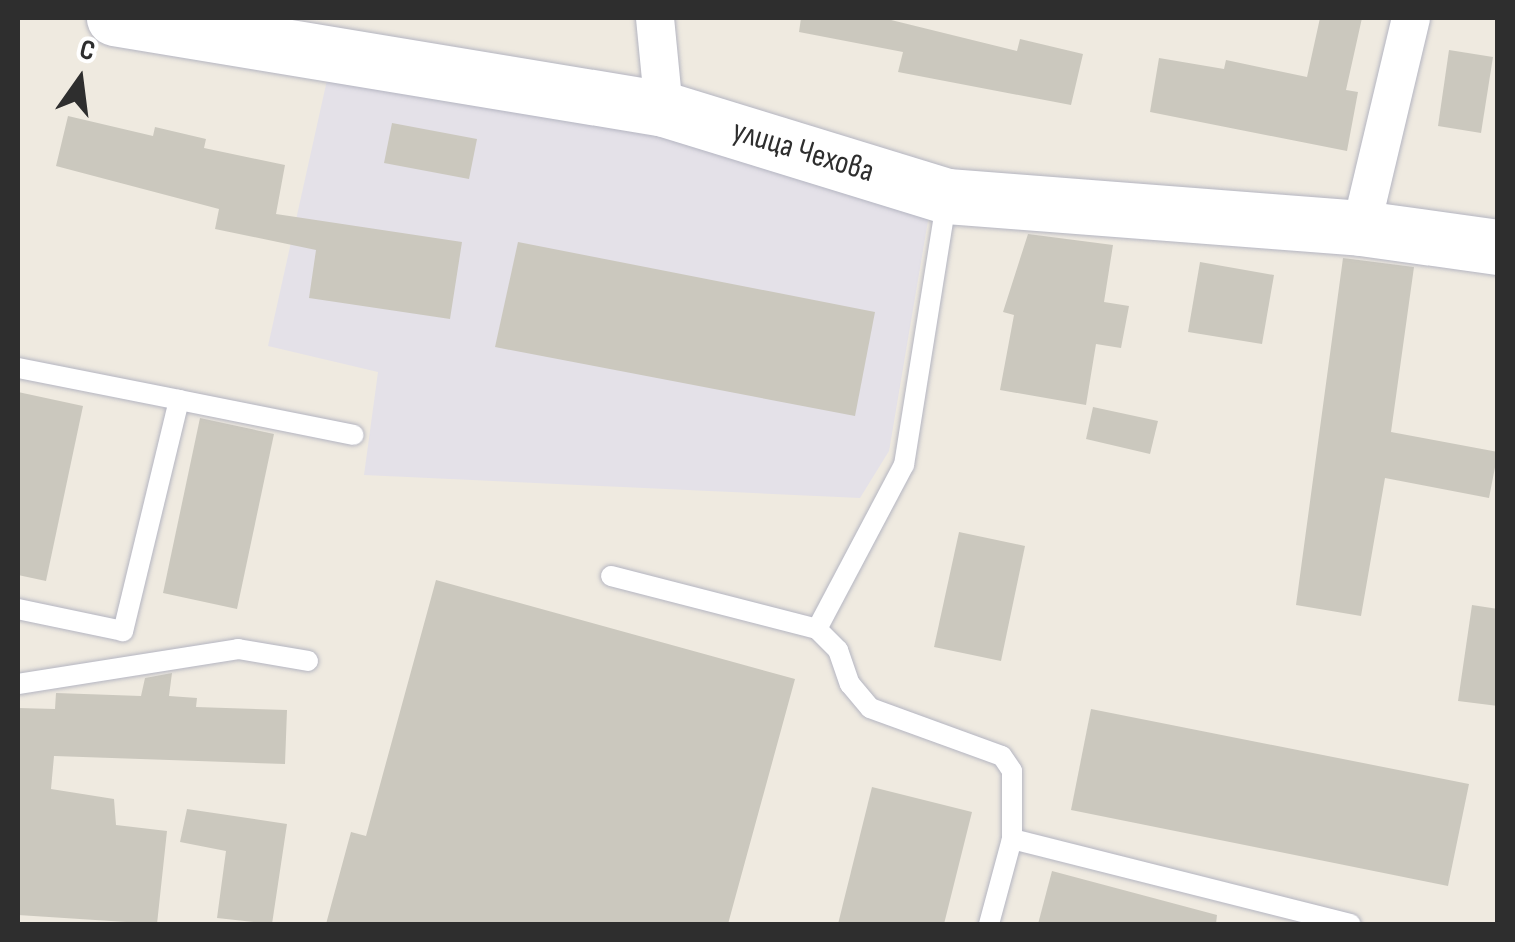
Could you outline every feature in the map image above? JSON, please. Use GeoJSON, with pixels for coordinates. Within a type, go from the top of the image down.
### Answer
{"type":"FeatureCollection","features":[{"type":"Feature","properties":{"kind":"street","name":"улица Чехова"},"geometry":{"type":"LineString","coordinates":[[114,18],[664,109],[947,196],[1361,228],[1498,247]]}},
{"type":"Feature","properties":{"kind":"street"},"geometry":{"type":"LineString","coordinates":[[655,18],[664,109]]}},
{"type":"Feature","properties":{"kind":"street"},"geometry":{"type":"LineString","coordinates":[[1361,228],[1411,18]]}},
{"type":"Feature","properties":{"kind":"lane"},"geometry":{"type":"LineString","coordinates":[[817,628],[904,465],[947,196]]}},
{"type":"Feature","properties":{"kind":"lane"},"geometry":{"type":"LineString","coordinates":[[18,368],[354,435]]}},
{"type":"Feature","properties":{"kind":"lane"},"geometry":{"type":"LineString","coordinates":[[18,610],[123,631],[179,400]]}},
{"type":"Feature","properties":{"kind":"lane"},"geometry":{"type":"LineString","coordinates":[[611,576],[817,628],[838,650],[850,684],[870,708],[1002,756],[1012,771],[1012,839],[989,924]]}},
{"type":"Feature","properties":{"kind":"lane"},"geometry":{"type":"LineString","coordinates":[[18,684],[238,649],[308,661]]}},
{"type":"Feature","properties":{"kind":"lane"},"geometry":{"type":"LineString","coordinates":[[1012,839],[1350,924]]}},
{"type":"Feature","properties":{"kind":"shaded area"},"geometry":{"type":"Polygon","coordinates":[[[327,80],[655,131],[929,215],[889,451],[860,498],[364,475],[378,372],[268,346],[327,80]]]}},
{"type":"Feature","properties":{"kind":"building"},"geometry":{"type":"Polygon","coordinates":[[[801,18],[883,18],[1017,51],[1020,39],[1083,54],[1071,105],[898,72],[903,52],[799,32],[801,18]]]}},
{"type":"Feature","properties":{"kind":"building"},"geometry":{"type":"Polygon","coordinates":[[[1320,18],[1362,18],[1346,90],[1358,92],[1347,151],[1150,112],[1159,58],[1224,69],[1226,60],[1307,77],[1320,18]]]}},
{"type":"Feature","properties":{"kind":"building"},"geometry":{"type":"Polygon","coordinates":[[[1449,50],[1493,57],[1481,133],[1438,126],[1449,50]]]}},
{"type":"Feature","properties":{"kind":"building"},"geometry":{"type":"Polygon","coordinates":[[[68,116],[153,136],[155,127],[206,139],[204,148],[285,165],[276,214],[462,242],[450,319],[309,298],[316,250],[215,229],[219,209],[56,166],[68,116]]]}},
{"type":"Feature","properties":{"kind":"building"},"geometry":{"type":"Polygon","coordinates":[[[392,123],[477,139],[469,179],[384,163],[392,123]]]}},
{"type":"Feature","properties":{"kind":"building"},"geometry":{"type":"Polygon","coordinates":[[[1028,234],[1113,245],[1104,302],[1129,306],[1121,348],[1096,344],[1086,405],[1000,390],[1014,315],[1003,312],[1028,234]]]}},
{"type":"Feature","properties":{"kind":"building"},"geometry":{"type":"Polygon","coordinates":[[[518,242],[875,312],[855,416],[495,347],[518,242]]]}},
{"type":"Feature","properties":{"kind":"building"},"geometry":{"type":"Polygon","coordinates":[[[1343,258],[1414,267],[1391,432],[1498,452],[1489,498],[1385,478],[1361,616],[1296,605],[1343,258]]]}},
{"type":"Feature","properties":{"kind":"building"},"geometry":{"type":"Polygon","coordinates":[[[1200,262],[1274,275],[1262,344],[1188,332],[1200,262]]]}},
{"type":"Feature","properties":{"kind":"building"},"geometry":{"type":"Polygon","coordinates":[[[18,392],[83,406],[46,581],[18,575],[18,392]]]}},
{"type":"Feature","properties":{"kind":"building"},"geometry":{"type":"Polygon","coordinates":[[[1093,407],[1158,421],[1150,454],[1086,439],[1093,407]]]}},
{"type":"Feature","properties":{"kind":"building"},"geometry":{"type":"Polygon","coordinates":[[[200,418],[274,434],[237,609],[163,593],[200,418]]]}},
{"type":"Feature","properties":{"kind":"building"},"geometry":{"type":"Polygon","coordinates":[[[959,532],[1025,546],[1001,661],[934,647],[959,532]]]}},
{"type":"Feature","properties":{"kind":"building"},"geometry":{"type":"Polygon","coordinates":[[[436,580],[795,679],[728,924],[326,924],[351,832],[366,836],[436,580]]]}},
{"type":"Feature","properties":{"kind":"building"},"geometry":{"type":"Polygon","coordinates":[[[1472,605],[1498,609],[1498,706],[1458,701],[1472,605]]]}},
{"type":"Feature","properties":{"kind":"building"},"geometry":{"type":"Polygon","coordinates":[[[172,673],[169,696],[197,698],[196,707],[287,710],[285,764],[54,756],[51,789],[114,799],[116,825],[167,831],[157,924],[18,915],[18,708],[55,709],[56,693],[141,696],[145,678],[172,673]]]}},
{"type":"Feature","properties":{"kind":"building"},"geometry":{"type":"Polygon","coordinates":[[[1091,709],[1469,784],[1448,886],[1071,810],[1091,709]]]}},
{"type":"Feature","properties":{"kind":"building"},"geometry":{"type":"Polygon","coordinates":[[[872,787],[972,812],[944,924],[838,924],[872,787]]]}},
{"type":"Feature","properties":{"kind":"building"},"geometry":{"type":"Polygon","coordinates":[[[187,809],[287,824],[272,924],[217,918],[226,851],[180,842],[187,809]]]}},
{"type":"Feature","properties":{"kind":"building"},"geometry":{"type":"Polygon","coordinates":[[[1052,871],[1217,915],[1216,924],[1038,924],[1052,871]]]}}]}
